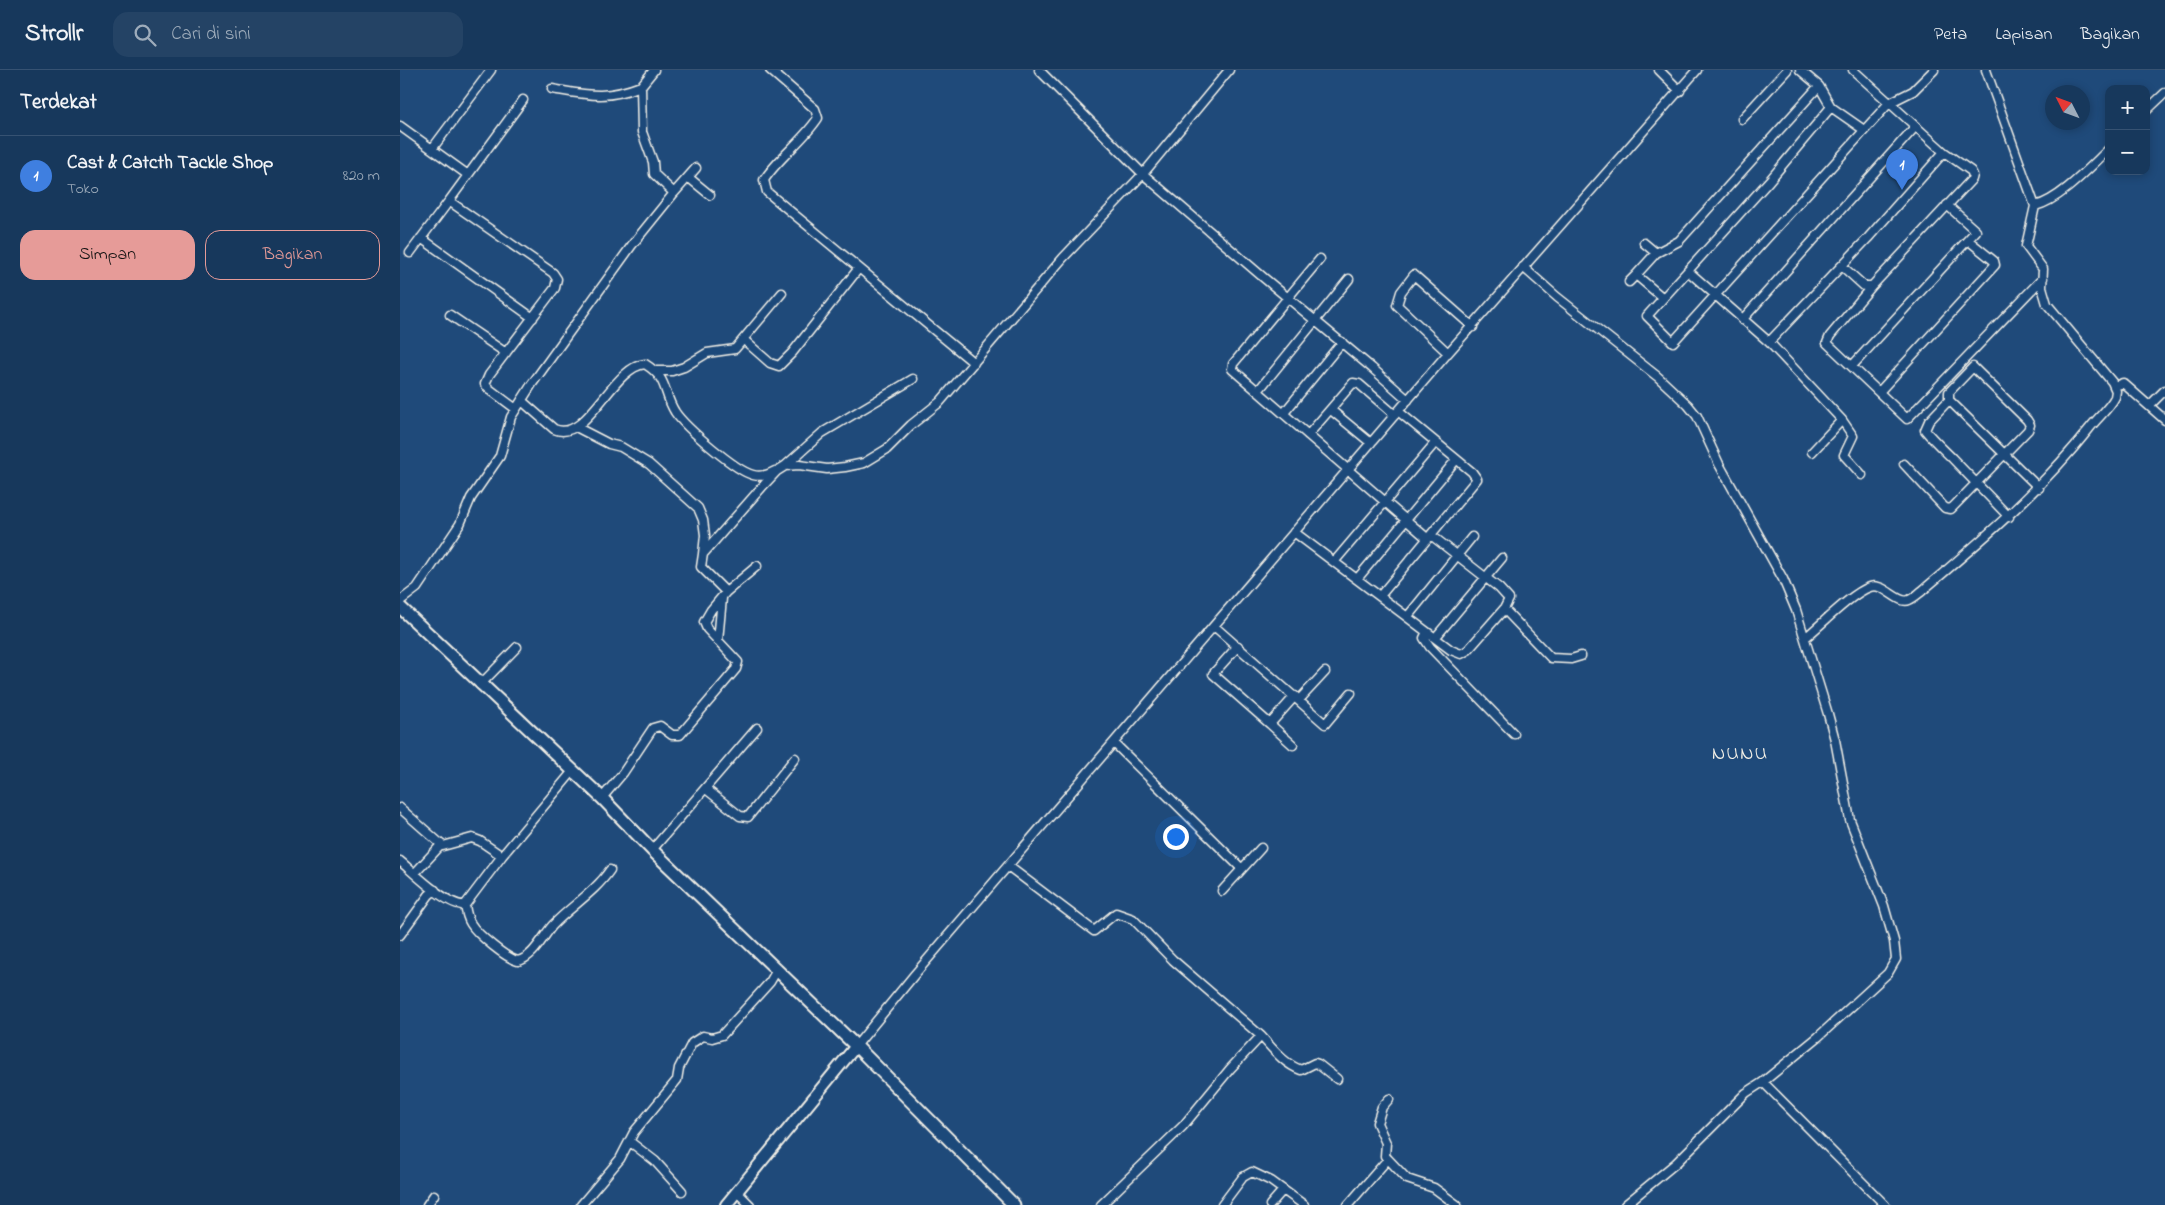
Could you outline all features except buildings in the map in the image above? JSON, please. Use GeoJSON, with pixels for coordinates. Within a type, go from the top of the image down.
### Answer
{"type":"FeatureCollection","features":[{"type":"Feature","properties":{"kind":"main road"},"geometry":{"type":"LineString","coordinates":[[400,608],[602,798],[652,850],[856,1046],[1014,1205]]}},
{"type":"Feature","properties":{"kind":"street"},"geometry":{"type":"LineString","coordinates":[[432,149],[491,70]]}},
{"type":"Feature","properties":{"kind":"street"},"geometry":{"type":"LineString","coordinates":[[552,89],[600,97],[626,92],[641,86],[654,70]]}},
{"type":"Feature","properties":{"kind":"street"},"geometry":{"type":"LineString","coordinates":[[770,70],[815,109],[818,118],[810,130],[771,169],[764,180],[767,192],[974,363]]}},
{"type":"Feature","properties":{"kind":"street"},"geometry":{"type":"LineString","coordinates":[[1039,70],[1155,186],[1289,297],[1408,400]]}},
{"type":"Feature","properties":{"kind":"street"},"geometry":{"type":"LineString","coordinates":[[522,401],[560,432],[570,431],[595,408],[623,375],[636,365],[645,364],[656,371],[662,378],[675,413],[707,444],[750,475],[760,476],[769,474],[786,466],[799,465],[828,469],[864,463],[887,449],[911,425],[940,402],[1063,258],[1143,174],[1229,70]]}},
{"type":"Feature","properties":{"kind":"street"},"geometry":{"type":"LineString","coordinates":[[1659,70],[1680,91]]}},
{"type":"Feature","properties":{"kind":"street"},"geometry":{"type":"LineString","coordinates":[[726,1205],[856,1046],[1008,866],[1448,353],[1473,327],[1523,267],[1697,70]]}},
{"type":"Feature","properties":{"kind":"street"},"geometry":{"type":"LineString","coordinates":[[1742,119],[1787,70]]}},
{"type":"Feature","properties":{"kind":"street"},"geometry":{"type":"LineString","coordinates":[[1800,70],[1819,86],[1831,107],[1864,130]]}},
{"type":"Feature","properties":{"kind":"street"},"geometry":{"type":"LineString","coordinates":[[1853,70],[1915,127],[1944,152],[1971,171],[1973,175],[1872,286],[1827,339],[1827,343],[1908,419],[2043,278]]}},
{"type":"Feature","properties":{"kind":"street"},"geometry":{"type":"LineString","coordinates":[[1831,107],[1769,181],[1647,316],[1673,342],[1864,130],[1889,104],[1913,91],[1934,70]]}},
{"type":"Feature","properties":{"kind":"street"},"geometry":{"type":"LineString","coordinates":[[1805,638],[1857,595],[1872,586],[1880,587],[1904,601],[1909,600],[1922,591],[2009,517],[2039,488],[2113,400],[2116,393],[2115,386],[2047,304],[2042,288],[2042,270],[2026,246],[2034,206],[1986,70]]}},
{"type":"Feature","properties":{"kind":"street"},"geometry":{"type":"LineString","coordinates":[[641,86],[641,125],[653,162],[653,171],[674,193]]}},
{"type":"Feature","properties":{"kind":"street"},"geometry":{"type":"LineString","coordinates":[[1629,282],[1656,253],[1679,241],[1819,86]]}},
{"type":"Feature","properties":{"kind":"street"},"geometry":{"type":"LineString","coordinates":[[2150,107],[2165,93]]}},
{"type":"Feature","properties":{"kind":"street"},"geometry":{"type":"LineString","coordinates":[[410,253],[523,100]]}},
{"type":"Feature","properties":{"kind":"street"},"geometry":{"type":"LineString","coordinates":[[400,126],[468,175]]}},
{"type":"Feature","properties":{"kind":"street"},"geometry":{"type":"LineString","coordinates":[[1742,320],[1915,127]]}},
{"type":"Feature","properties":{"kind":"street"},"geometry":{"type":"LineString","coordinates":[[1769,342],[1842,266],[1944,152]]}},
{"type":"Feature","properties":{"kind":"street"},"geometry":{"type":"LineString","coordinates":[[2034,206],[2048,202],[2061,193],[2105,153]]}},
{"type":"Feature","properties":{"kind":"street"},"geometry":{"type":"LineString","coordinates":[[400,601],[417,588],[454,533],[471,498],[500,456],[511,417],[532,384],[632,245],[696,168]]}},
{"type":"Feature","properties":{"kind":"street"},"geometry":{"type":"LineString","coordinates":[[688,176],[710,195]]}},
{"type":"Feature","properties":{"kind":"street"},"geometry":{"type":"LineString","coordinates":[[449,201],[553,273],[557,280],[555,288],[489,375],[486,384],[488,388],[516,409]]}},
{"type":"Feature","properties":{"kind":"street"},"geometry":{"type":"LineString","coordinates":[[1852,366],[1976,231],[1947,205]]}},
{"type":"Feature","properties":{"kind":"street"},"geometry":{"type":"LineString","coordinates":[[421,238],[533,318]]}},
{"type":"Feature","properties":{"kind":"street"},"geometry":{"type":"LineString","coordinates":[[1879,392],[1995,265],[1994,261],[1968,240]]}},
{"type":"Feature","properties":{"kind":"street"},"geometry":{"type":"LineString","coordinates":[[1644,243],[1656,253]]}},
{"type":"Feature","properties":{"kind":"street"},"geometry":{"type":"LineString","coordinates":[[1294,532],[1457,653],[1465,652],[1508,603],[1508,596],[1457,556],[1405,520],[1234,371],[1232,366],[1320,259]]}},
{"type":"Feature","properties":{"kind":"street"},"geometry":{"type":"LineString","coordinates":[[1842,266],[1864,286],[1872,286]]}},
{"type":"Feature","properties":{"kind":"street"},"geometry":{"type":"LineString","coordinates":[[1523,267],[1557,297],[1658,376],[1688,404],[1697,416],[1719,464],[1783,579],[1805,638],[1835,740],[1850,820],[1884,906],[1894,941],[1896,959],[1888,973],[1818,1038],[1763,1082],[1746,1093],[1676,1163],[1625,1205]]}},
{"type":"Feature","properties":{"kind":"street"},"geometry":{"type":"LineString","coordinates":[[744,340],[770,363],[779,366],[792,353],[859,268]]}},
{"type":"Feature","properties":{"kind":"street"},"geometry":{"type":"LineString","coordinates":[[1688,271],[1769,342],[1842,420],[1853,436],[1844,455],[1862,475]]}},
{"type":"Feature","properties":{"kind":"street"},"geometry":{"type":"LineString","coordinates":[[1448,353],[1397,305],[1401,292],[1414,275],[1473,327]]}},
{"type":"Feature","properties":{"kind":"street"},"geometry":{"type":"LineString","coordinates":[[1636,275],[1663,298]]}},
{"type":"Feature","properties":{"kind":"street"},"geometry":{"type":"LineString","coordinates":[[1258,391],[1349,279]]}},
{"type":"Feature","properties":{"kind":"street"},"geometry":{"type":"LineString","coordinates":[[656,371],[672,371],[684,368],[707,353],[735,349],[782,293]]}},
{"type":"Feature","properties":{"kind":"street"},"geometry":{"type":"LineString","coordinates":[[450,315],[506,353]]}},
{"type":"Feature","properties":{"kind":"street"},"geometry":{"type":"LineString","coordinates":[[1284,414],[1342,342]]}},
{"type":"Feature","properties":{"kind":"street"},"geometry":{"type":"LineString","coordinates":[[1904,464],[1948,509],[1955,506],[1976,483],[2028,430],[2030,424],[1973,367],[1949,392],[1949,400],[1929,420],[1925,430],[1976,483],[2009,517]]}},
{"type":"Feature","properties":{"kind":"street"},"geometry":{"type":"LineString","coordinates":[[703,554],[777,471],[786,466],[822,433],[913,379]]}},
{"type":"Feature","properties":{"kind":"street"},"geometry":{"type":"LineString","coordinates":[[1308,435],[1348,388],[1356,382],[1476,476],[1476,481],[1380,596]]}},
{"type":"Feature","properties":{"kind":"street"},"geometry":{"type":"LineString","coordinates":[[2115,386],[2123,384],[2165,420]]}},
{"type":"Feature","properties":{"kind":"street"},"geometry":{"type":"LineString","coordinates":[[2149,406],[2165,390]]}},
{"type":"Feature","properties":{"kind":"street"},"geometry":{"type":"LineString","coordinates":[[1949,400],[2039,488]]}},
{"type":"Feature","properties":{"kind":"street"},"geometry":{"type":"LineString","coordinates":[[1331,410],[1371,443]]}},
{"type":"Feature","properties":{"kind":"street"},"geometry":{"type":"LineString","coordinates":[[1812,452],[1842,420]]}},
{"type":"Feature","properties":{"kind":"street"},"geometry":{"type":"LineString","coordinates":[[576,427],[609,444],[621,447],[649,464],[698,508],[703,520],[705,535],[701,567],[724,595],[718,641]]}},
{"type":"Feature","properties":{"kind":"street"},"geometry":{"type":"LineString","coordinates":[[1334,562],[1435,443]]}},
{"type":"Feature","properties":{"kind":"street"},"geometry":{"type":"LineString","coordinates":[[1357,580],[1456,460]]}},
{"type":"Feature","properties":{"kind":"street"},"geometry":{"type":"LineString","coordinates":[[1408,616],[1472,537]]}},
{"type":"Feature","properties":{"kind":"street"},"geometry":{"type":"LineString","coordinates":[[1435,638],[1502,558]]}},
{"type":"Feature","properties":{"kind":"street"},"geometry":{"type":"LineString","coordinates":[[602,798],[623,773],[656,725],[672,735],[680,735],[736,669],[738,662],[707,629],[704,622],[711,610],[724,595],[757,566]]}},
{"type":"Feature","properties":{"kind":"street"},"geometry":{"type":"LineString","coordinates":[[1504,609],[1551,658],[1571,659],[1581,656]]}},
{"type":"Feature","properties":{"kind":"street"},"geometry":{"type":"LineString","coordinates":[[1214,626],[1325,724],[1351,693]]}},
{"type":"Feature","properties":{"kind":"street"},"geometry":{"type":"LineString","coordinates":[[1427,632],[1424,638],[1430,647],[1514,734]]}},
{"type":"Feature","properties":{"kind":"street"},"geometry":{"type":"LineString","coordinates":[[1238,646],[1213,674],[1293,745]]}},
{"type":"Feature","properties":{"kind":"street"},"geometry":{"type":"LineString","coordinates":[[480,685],[517,647]]}},
{"type":"Feature","properties":{"kind":"street"},"geometry":{"type":"LineString","coordinates":[[1270,724],[1325,672]]}},
{"type":"Feature","properties":{"kind":"street"},"geometry":{"type":"LineString","coordinates":[[652,850],[757,728]]}},
{"type":"Feature","properties":{"kind":"street"},"geometry":{"type":"LineString","coordinates":[[1114,743],[1242,869]]}},
{"type":"Feature","properties":{"kind":"street"},"geometry":{"type":"LineString","coordinates":[[706,789],[740,816],[748,817],[795,758]]}},
{"type":"Feature","properties":{"kind":"street"},"geometry":{"type":"LineString","coordinates":[[573,771],[502,856],[465,905],[467,916],[472,927],[510,958],[518,961],[526,958],[553,926],[596,887],[610,870]]}},
{"type":"Feature","properties":{"kind":"street"},"geometry":{"type":"LineString","coordinates":[[400,808],[441,845],[446,847],[472,838],[480,841],[502,856]]}},
{"type":"Feature","properties":{"kind":"street"},"geometry":{"type":"LineString","coordinates":[[415,873],[441,845]]}},
{"type":"Feature","properties":{"kind":"street"},"geometry":{"type":"LineString","coordinates":[[1222,891],[1261,848]]}},
{"type":"Feature","properties":{"kind":"street"},"geometry":{"type":"LineString","coordinates":[[400,861],[435,890],[456,904],[465,905]]}},
{"type":"Feature","properties":{"kind":"street"},"geometry":{"type":"LineString","coordinates":[[1008,866],[1094,931],[1118,912],[1133,919],[1173,960],[1261,1036],[1294,1068],[1301,1070],[1315,1063],[1337,1078]]}},
{"type":"Feature","properties":{"kind":"street"},"geometry":{"type":"LineString","coordinates":[[400,935],[429,895],[435,890]]}},
{"type":"Feature","properties":{"kind":"street"},"geometry":{"type":"LineString","coordinates":[[581,1205],[620,1159],[634,1132],[646,1115],[676,1080],[678,1068],[692,1043],[703,1036],[712,1038],[722,1035],[770,982],[777,970]]}},
{"type":"Feature","properties":{"kind":"street"},"geometry":{"type":"LineString","coordinates":[[1101,1205],[1183,1126],[1261,1036]]}},
{"type":"Feature","properties":{"kind":"street"},"geometry":{"type":"LineString","coordinates":[[1763,1082],[1885,1205]]}},
{"type":"Feature","properties":{"kind":"street"},"geometry":{"type":"LineString","coordinates":[[1388,1099],[1382,1107],[1377,1123],[1385,1140],[1385,1156],[1407,1179],[1434,1188],[1457,1205]]}},
{"type":"Feature","properties":{"kind":"street"},"geometry":{"type":"LineString","coordinates":[[630,1141],[655,1161],[682,1191]]}},
{"type":"Feature","properties":{"kind":"street"},"geometry":{"type":"LineString","coordinates":[[1348,1205],[1388,1159]]}},
{"type":"Feature","properties":{"kind":"street"},"geometry":{"type":"LineString","coordinates":[[1222,1205],[1243,1177],[1252,1172],[1304,1205]]}},
{"type":"Feature","properties":{"kind":"street"},"geometry":{"type":"LineString","coordinates":[[1270,1205],[1283,1190]]}},
{"type":"Feature","properties":{"kind":"street"},"geometry":{"type":"LineString","coordinates":[[737,1192],[750,1205]]}},
{"type":"Feature","properties":{"kind":"street"},"geometry":{"type":"LineString","coordinates":[[427,1205],[434,1195]]}},
{"type":"Feature","properties":{"kind":"place","name":"Cast & Catcth Tackle Shop"},"geometry":{"type":"Point","coordinates":[1902,190]}},
{"type":"Feature","properties":{"kind":"district","name":"NUNU"},"geometry":{"type":"Point","coordinates":[1740,754]}}]}
